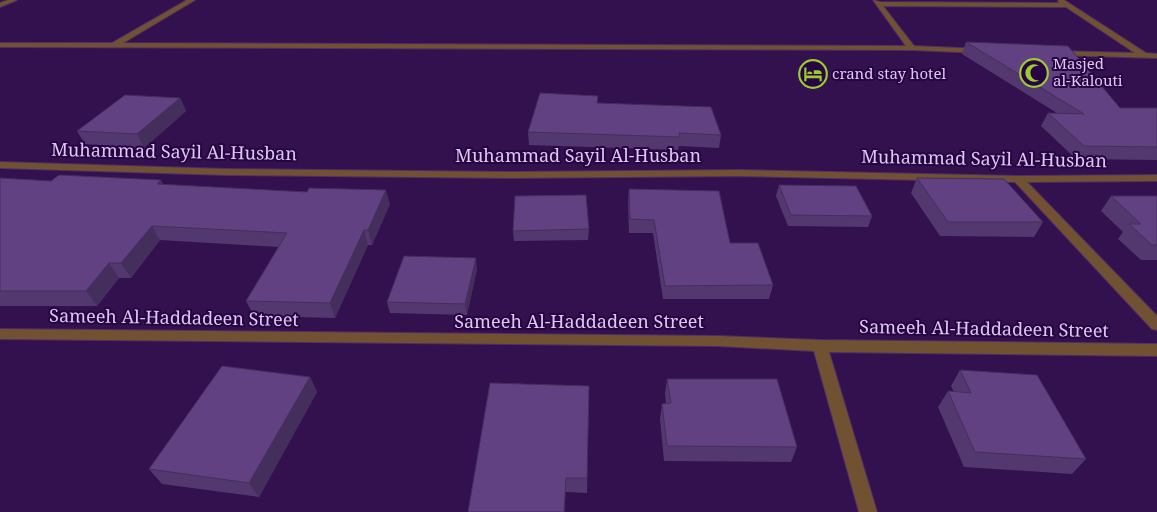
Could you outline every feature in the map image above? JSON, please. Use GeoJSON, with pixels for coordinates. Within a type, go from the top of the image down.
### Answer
{"type":"FeatureCollection","features":[{"type":"Feature","properties":{"kind":"street"},"geometry":{"type":"LineString","coordinates":[[0,5],[14,0]]}},
{"type":"Feature","properties":{"kind":"street"},"geometry":{"type":"LineString","coordinates":[[112,46],[192,0]]}},
{"type":"Feature","properties":{"kind":"street"},"geometry":{"type":"LineString","coordinates":[[1059,0],[1157,64]]}},
{"type":"Feature","properties":{"kind":"street"},"geometry":{"type":"LineString","coordinates":[[877,2],[912,48]]}},
{"type":"Feature","properties":{"kind":"street"},"geometry":{"type":"LineString","coordinates":[[877,2],[1067,5]]}},
{"type":"Feature","properties":{"kind":"street"},"geometry":{"type":"LineString","coordinates":[[0,45],[912,48],[990,52]]}},
{"type":"Feature","properties":{"kind":"street"},"geometry":{"type":"LineString","coordinates":[[1048,53],[1157,56]]}},
{"type":"Feature","properties":{"kind":"street","name":"Muhammad Sayil Al-Husban"},"geometry":{"type":"LineString","coordinates":[[0,165],[226,172],[502,175],[739,173],[1018,178],[1157,178]]}},
{"type":"Feature","properties":{"kind":"street"},"geometry":{"type":"LineString","coordinates":[[1018,178],[1157,325]]}},
{"type":"Feature","properties":{"kind":"street","name":"Sameeh Al-Haddadeen Street"},"geometry":{"type":"LineString","coordinates":[[0,334],[718,342],[820,346],[1157,350]]}},
{"type":"Feature","properties":{"kind":"street"},"geometry":{"type":"LineString","coordinates":[[820,346],[868,512]]}},
{"type":"Feature","properties":{"kind":"building"},"geometry":{"type":"Polygon","coordinates":[[[966,42],[1068,46],[1120,108],[1157,108],[1157,147],[1084,146],[1048,113],[1084,114],[966,42]]]}},
{"type":"Feature","properties":{"kind":"building"},"geometry":{"type":"Polygon","coordinates":[[[540,93],[598,96],[597,103],[711,107],[721,135],[679,133],[680,137],[528,132],[540,93]]]}},
{"type":"Feature","properties":{"kind":"building"},"geometry":{"type":"Polygon","coordinates":[[[125,95],[180,98],[137,134],[77,131],[125,95]]]}},
{"type":"Feature","properties":{"kind":"building"},"geometry":{"type":"Polygon","coordinates":[[[59,175],[161,180],[157,184],[307,192],[309,188],[386,190],[368,230],[364,230],[330,303],[246,301],[287,233],[152,226],[121,263],[109,263],[86,291],[0,291],[0,178],[51,181],[59,175]]]}},
{"type":"Feature","properties":{"kind":"building"},"geometry":{"type":"Polygon","coordinates":[[[917,178],[1004,179],[1043,222],[948,222],[917,178]]]}},
{"type":"Feature","properties":{"kind":"building"},"geometry":{"type":"Polygon","coordinates":[[[779,185],[856,186],[872,216],[791,215],[779,185]]]}},
{"type":"Feature","properties":{"kind":"building"},"geometry":{"type":"Polygon","coordinates":[[[629,189],[719,191],[730,243],[758,243],[773,285],[665,286],[654,220],[630,219],[629,189]]]}},
{"type":"Feature","properties":{"kind":"building"},"geometry":{"type":"Polygon","coordinates":[[[586,195],[589,229],[513,231],[515,196],[586,195]]]}},
{"type":"Feature","properties":{"kind":"building"},"geometry":{"type":"Polygon","coordinates":[[[1111,196],[1157,196],[1157,245],[1152,245],[1129,224],[1141,224],[1111,196]]]}},
{"type":"Feature","properties":{"kind":"building"},"geometry":{"type":"Polygon","coordinates":[[[404,256],[476,258],[465,304],[387,302],[404,256]]]}},
{"type":"Feature","properties":{"kind":"building"},"geometry":{"type":"Polygon","coordinates":[[[222,366],[310,377],[249,483],[149,469],[222,366]]]}},
{"type":"Feature","properties":{"kind":"building"},"geometry":{"type":"Polygon","coordinates":[[[960,370],[1037,375],[1086,459],[975,452],[948,391],[971,393],[960,370]]]}},
{"type":"Feature","properties":{"kind":"building"},"geometry":{"type":"Polygon","coordinates":[[[667,379],[777,379],[797,447],[667,446],[662,404],[671,403],[667,379]]]}},
{"type":"Feature","properties":{"kind":"building"},"geometry":{"type":"Polygon","coordinates":[[[490,383],[589,386],[587,478],[566,478],[564,512],[468,512],[490,383]]]}},
{"type":"Feature","properties":{"kind":"place","name":"Masjed al-Kalouti"},"geometry":{"type":"Point","coordinates":[1034,73]}},
{"type":"Feature","properties":{"kind":"place","name":"crand stay hotel"},"geometry":{"type":"Point","coordinates":[813,74]}}]}
